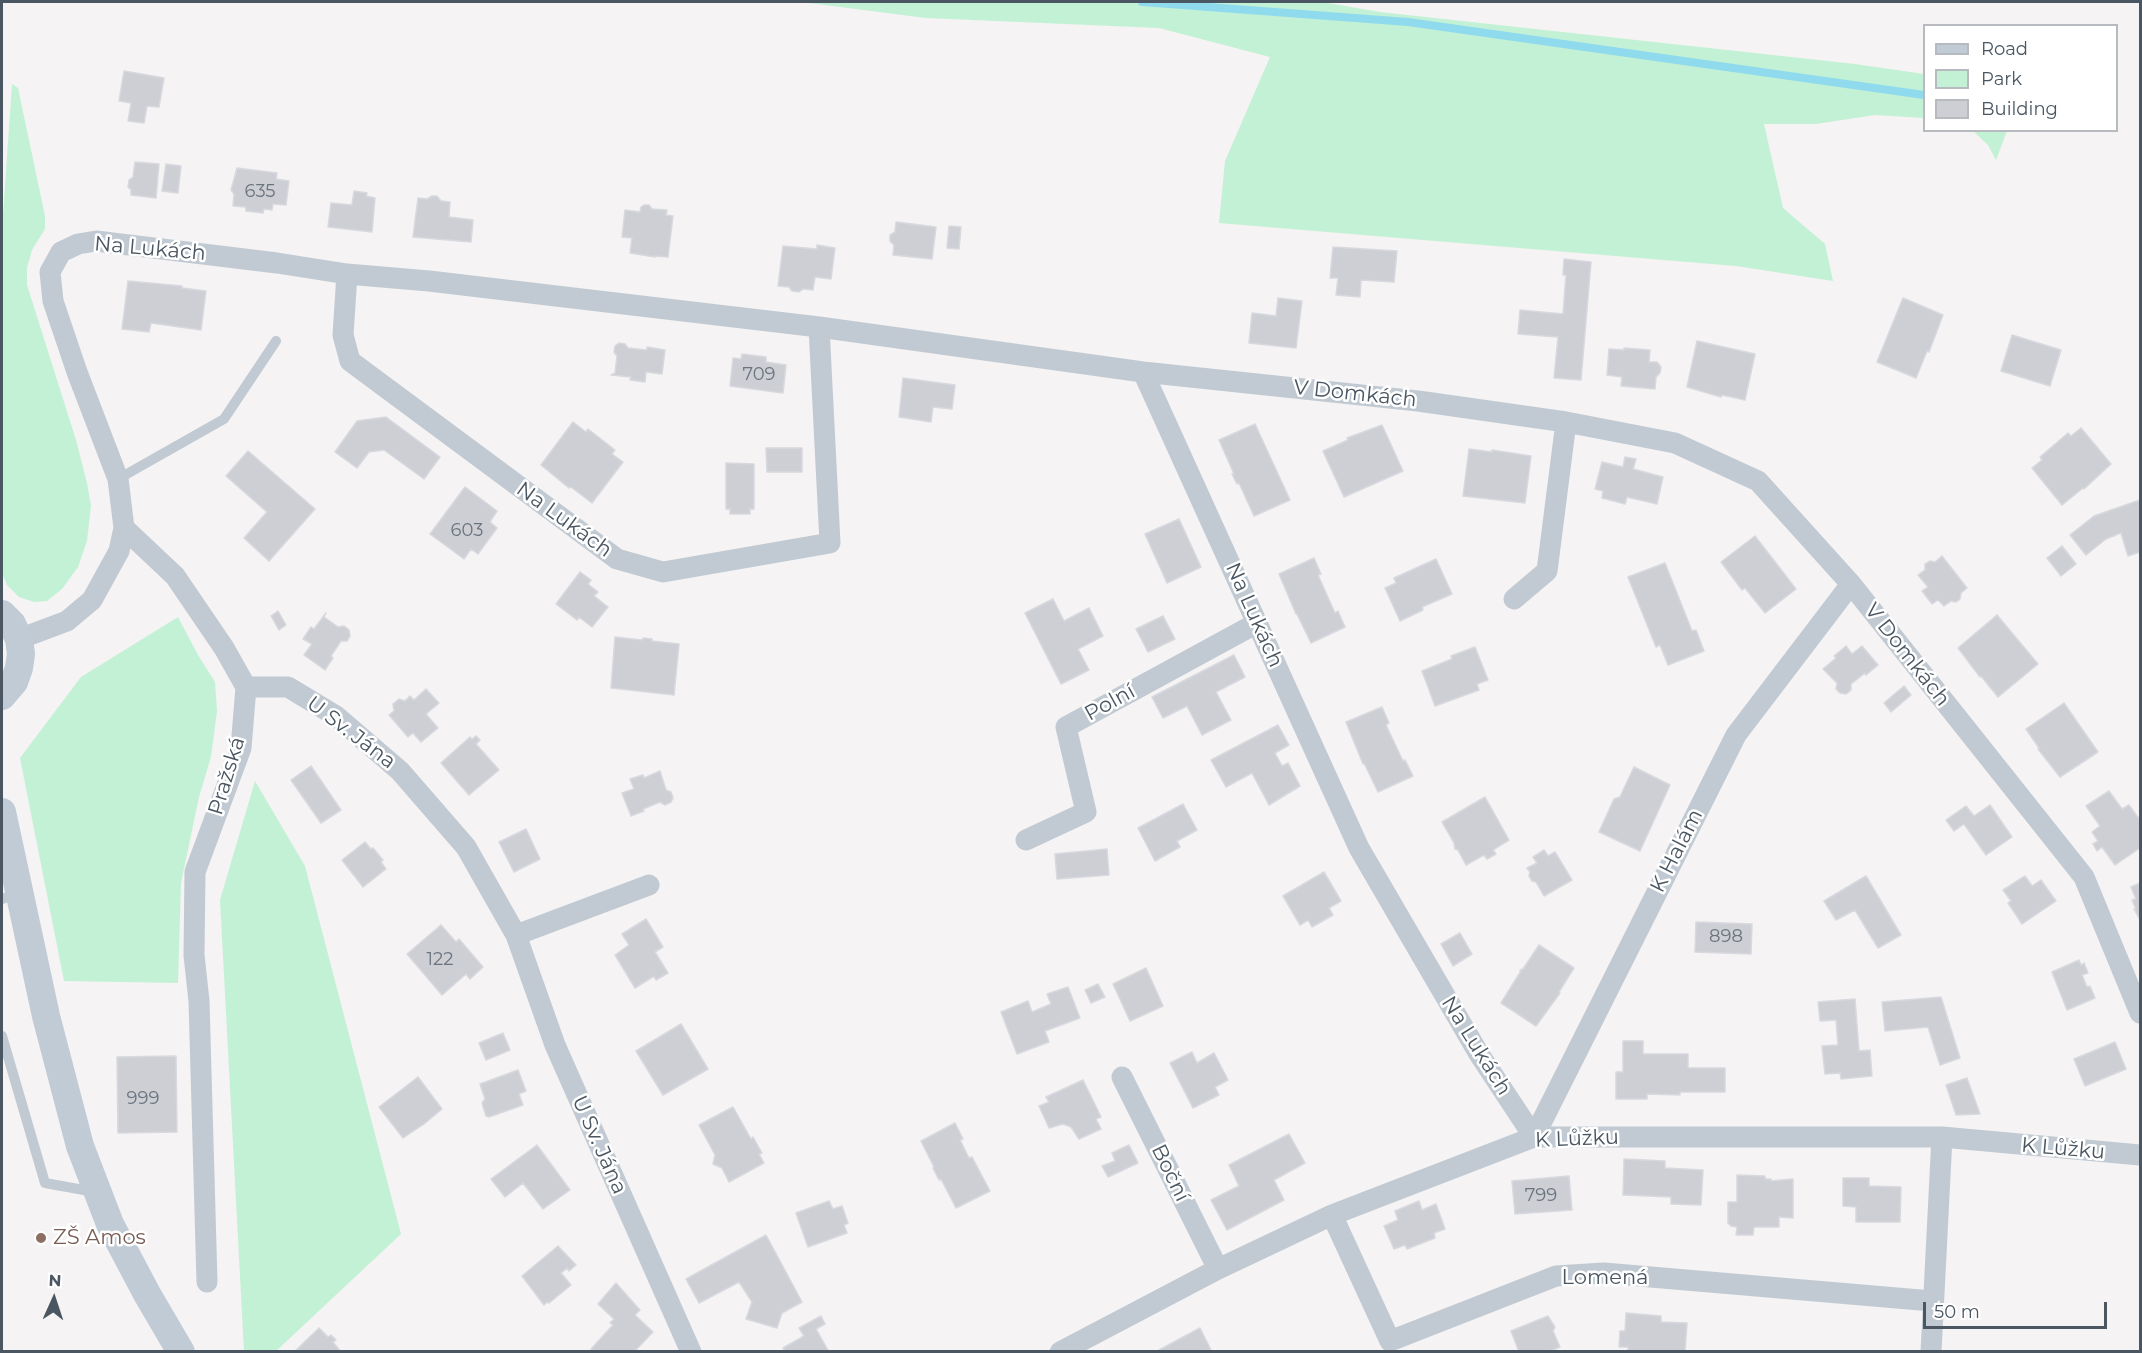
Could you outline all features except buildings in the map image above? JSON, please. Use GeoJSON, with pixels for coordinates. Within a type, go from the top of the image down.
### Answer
{"type":"FeatureCollection","features":[{"type":"Feature","properties":{"kind":"main road"},"geometry":{"type":"LineString","coordinates":[[2,614],[12,624],[19,639],[21,654],[20,669],[14,682],[2,696]]}},
{"type":"Feature","properties":{"kind":"main road"},"geometry":{"type":"LineString","coordinates":[[2,812],[10,896],[80,1146],[96,1192],[130,1264],[181,1352]]}},
{"type":"Feature","properties":{"kind":"street","name":"Na Lukách"},"geometry":{"type":"LineString","coordinates":[[118,479],[77,372],[53,301],[50,272],[62,252],[78,244],[96,241],[347,274],[429,281],[819,327],[1143,372],[1359,848],[1479,1054],[1534,1137]]}},
{"type":"Feature","properties":{"kind":"street","name":"Na Lukách"},"geometry":{"type":"LineString","coordinates":[[347,274],[343,334],[350,361],[616,560],[663,572],[830,543],[819,327]]}},
{"type":"Feature","properties":{"kind":"street","name":"V Domkách"},"geometry":{"type":"LineString","coordinates":[[1143,372],[1418,401],[1566,422],[1675,443],[1758,481],[1851,584],[2084,877],[2140,1013]]}},
{"type":"Feature","properties":{"kind":"street"},"geometry":{"type":"LineString","coordinates":[[1514,600],[1547,571],[1566,422]]}},
{"type":"Feature","properties":{"kind":"street"},"geometry":{"type":"LineString","coordinates":[[19,639],[68,621],[92,600],[118,551],[124,528],[118,479]]}},
{"type":"Feature","properties":{"kind":"street"},"geometry":{"type":"LineString","coordinates":[[124,528],[175,576],[224,648],[246,687]]}},
{"type":"Feature","properties":{"kind":"street","name":"K Halám"},"geometry":{"type":"LineString","coordinates":[[1534,1137],[1736,735],[1851,584]]}},
{"type":"Feature","properties":{"kind":"street","name":"Polní"},"geometry":{"type":"LineString","coordinates":[[1026,840],[1086,812],[1066,728],[1257,622]]}},
{"type":"Feature","properties":{"kind":"street","name":"U Sv. Jána"},"geometry":{"type":"LineString","coordinates":[[246,687],[288,687],[336,716],[400,771],[466,847],[516,935],[555,1045],[692,1352]]}},
{"type":"Feature","properties":{"kind":"street","name":"Pražská"},"geometry":{"type":"LineString","coordinates":[[207,1282],[199,1001],[194,955],[195,872],[241,748],[246,687]]}},
{"type":"Feature","properties":{"kind":"street"},"geometry":{"type":"LineString","coordinates":[[516,935],[649,885]]}},
{"type":"Feature","properties":{"kind":"street","name":"Boční"},"geometry":{"type":"LineString","coordinates":[[1122,1077],[1218,1269]]}},
{"type":"Feature","properties":{"kind":"street","name":"K Lůžku"},"geometry":{"type":"LineString","coordinates":[[1060,1352],[1218,1269],[1332,1215],[1534,1137],[1941,1137],[2140,1155]]}},
{"type":"Feature","properties":{"kind":"street"},"geometry":{"type":"LineString","coordinates":[[1931,1352],[1941,1137]]}},
{"type":"Feature","properties":{"kind":"street","name":"Lomená"},"geometry":{"type":"LineString","coordinates":[[1332,1215],[1390,1341],[1556,1276],[1604,1273],[1932,1301]]}},
{"type":"Feature","properties":{"kind":"lane"},"geometry":{"type":"LineString","coordinates":[[118,479],[224,419],[276,341]]}},
{"type":"Feature","properties":{"kind":"lane"},"geometry":{"type":"LineString","coordinates":[[2,1036],[45,1183],[96,1192]]}},
{"type":"Feature","properties":{"kind":"green space"},"geometry":{"type":"Polygon","coordinates":[[[801,2],[1322,2],[1380,12],[1855,64],[1923,74],[1923,118],[1875,115],[1816,124],[1764,124],[1783,208],[1825,244],[1833,281],[1736,266],[1219,223],[1225,161],[1270,57],[1159,28],[926,18],[801,2]]]}},
{"type":"Feature","properties":{"kind":"green space"},"geometry":{"type":"Polygon","coordinates":[[[12,84],[18,88],[45,216],[45,229],[32,250],[27,268],[27,285],[76,440],[91,506],[87,541],[78,567],[62,589],[47,601],[34,602],[19,597],[7,585],[2,573],[2,230],[12,84]]]}},
{"type":"Feature","properties":{"kind":"green space"},"geometry":{"type":"Polygon","coordinates":[[[1974,132],[2007,132],[1996,160],[1988,145],[1974,132]]]}},
{"type":"Feature","properties":{"kind":"green space"},"geometry":{"type":"Polygon","coordinates":[[[178,617],[215,682],[217,711],[211,757],[199,797],[181,883],[178,983],[64,981],[20,758],[81,677],[178,617]]]}},
{"type":"Feature","properties":{"kind":"green space"},"geometry":{"type":"Polygon","coordinates":[[[255,781],[305,866],[401,1234],[275,1352],[244,1351],[220,900],[255,781]]]}},
{"type":"Feature","properties":{"kind":"waterway"},"geometry":{"type":"LineString","coordinates":[[1142,2],[1408,22],[1923,95]]}},
{"type":"Feature","properties":{"kind":"place","name":"ZŠ Amos"},"geometry":{"type":"Point","coordinates":[41,1238]}}]}
